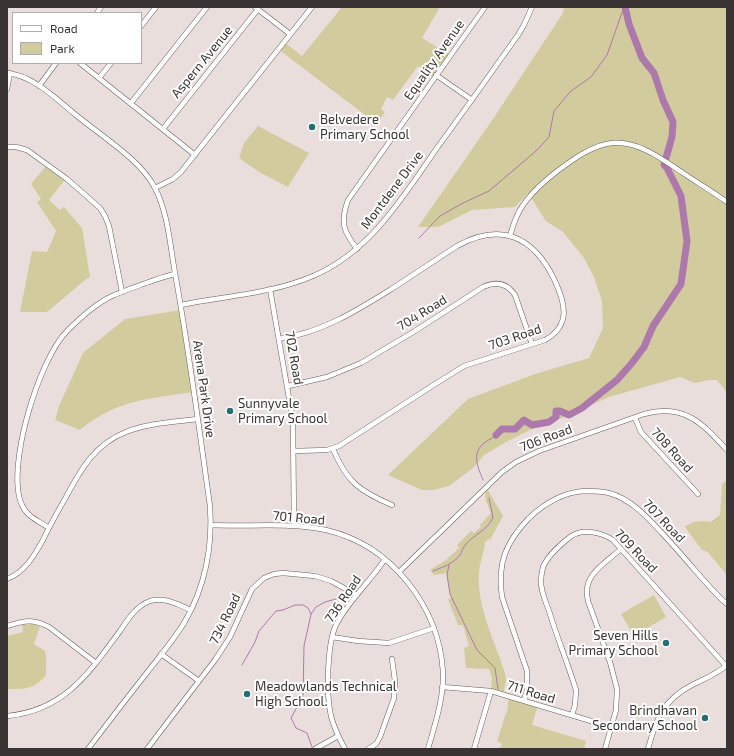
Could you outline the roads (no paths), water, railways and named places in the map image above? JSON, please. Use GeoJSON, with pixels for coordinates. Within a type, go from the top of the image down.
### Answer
{"type":"FeatureCollection","features":[{"type":"Feature","properties":{"kind":"street"},"geometry":{"type":"LineString","coordinates":[[142,25],[156,7]]}},
{"type":"Feature","properties":{"kind":"street"},"geometry":{"type":"LineString","coordinates":[[131,103],[207,7]]}},
{"type":"Feature","properties":{"kind":"street"},"geometry":{"type":"LineString","coordinates":[[155,188],[178,175],[312,7]]}},
{"type":"Feature","properties":{"kind":"street","name":"Equality Avenue"},"geometry":{"type":"LineString","coordinates":[[357,249],[344,229],[343,215],[348,200],[485,7]]}},
{"type":"Feature","properties":{"kind":"street","name":"Montdene Drive"},"geometry":{"type":"LineString","coordinates":[[180,305],[270,290],[294,284],[329,269],[369,239],[385,220],[518,35],[532,7]]}},
{"type":"Feature","properties":{"kind":"street"},"geometry":{"type":"LineString","coordinates":[[257,8],[290,34]]}},
{"type":"Feature","properties":{"kind":"street","name":"Aspern Avenue"},"geometry":{"type":"LineString","coordinates":[[163,129],[257,8]]}},
{"type":"Feature","properties":{"kind":"street"},"geometry":{"type":"LineString","coordinates":[[39,86],[55,64]]}},
{"type":"Feature","properties":{"kind":"street"},"geometry":{"type":"LineString","coordinates":[[81,64],[195,155]]}},
{"type":"Feature","properties":{"kind":"street"},"geometry":{"type":"LineString","coordinates":[[99,78],[111,64]]}},
{"type":"Feature","properties":{"kind":"street"},"geometry":{"type":"LineString","coordinates":[[7,89],[9,73]]}},
{"type":"Feature","properties":{"kind":"street","name":"Arena Park Drive"},"geometry":{"type":"LineString","coordinates":[[9,73],[31,80],[39,86],[134,161],[155,188],[164,212],[175,274],[210,506],[211,525],[207,564],[200,589],[191,610],[161,654],[88,749]]}},
{"type":"Feature","properties":{"kind":"street"},"geometry":{"type":"LineString","coordinates":[[436,74],[472,100]]}},
{"type":"Feature","properties":{"kind":"street"},"geometry":{"type":"LineString","coordinates":[[510,236],[517,215],[534,192],[557,171],[587,152],[605,145],[632,145],[645,150],[668,163],[727,202]]}},
{"type":"Feature","properties":{"kind":"street"},"geometry":{"type":"LineString","coordinates":[[7,147],[21,148],[32,153],[67,179],[100,208],[108,221],[122,292]]}},
{"type":"Feature","properties":{"kind":"street","name":"703 Road"},"geometry":{"type":"LineString","coordinates":[[279,339],[306,333],[333,323],[370,302],[457,246],[470,239],[488,234],[510,236],[523,242],[538,253],[549,268],[564,304],[563,317],[557,330],[545,340],[464,366],[347,442],[333,449],[294,451]]}},
{"type":"Feature","properties":{"kind":"street"},"geometry":{"type":"LineString","coordinates":[[49,528],[28,515],[21,504],[19,495],[18,462],[32,399],[54,348],[62,337],[93,308],[122,292],[175,274]]}},
{"type":"Feature","properties":{"kind":"street","name":"704 Road"},"geometry":{"type":"LineString","coordinates":[[288,386],[327,377],[361,362],[415,331],[483,287],[493,283],[504,284],[512,290],[532,344]]}},
{"type":"Feature","properties":{"kind":"street","name":"702 Road"},"geometry":{"type":"LineString","coordinates":[[270,290],[293,420],[294,526]]}},
{"type":"Feature","properties":{"kind":"street","name":"706 Road"},"geometry":{"type":"LineString","coordinates":[[399,572],[490,482],[516,462],[539,452],[635,418],[662,411],[681,413],[689,416],[704,426],[727,450]]}},
{"type":"Feature","properties":{"kind":"street","name":"708 Road"},"geometry":{"type":"LineString","coordinates":[[635,418],[641,432],[698,494]]}},
{"type":"Feature","properties":{"kind":"street"},"geometry":{"type":"LineString","coordinates":[[7,579],[16,575],[35,555],[82,467],[102,445],[118,436],[138,428],[198,419]]}},
{"type":"Feature","properties":{"kind":"street"},"geometry":{"type":"LineString","coordinates":[[333,449],[344,470],[360,489],[370,496],[392,505]]}},
{"type":"Feature","properties":{"kind":"street","name":"707 Road"},"geometry":{"type":"LineString","coordinates":[[524,700],[527,690],[527,671],[502,597],[500,586],[501,568],[507,548],[516,532],[538,510],[561,496],[574,492],[598,491],[615,495],[635,506],[648,518],[727,604]]}},
{"type":"Feature","properties":{"kind":"street","name":"701 Road"},"geometry":{"type":"LineString","coordinates":[[211,525],[294,526],[318,528],[347,536],[372,549],[399,572],[419,597],[431,619],[441,660],[442,687],[440,703],[428,749]]}},
{"type":"Feature","properties":{"kind":"street","name":"709 Road"},"geometry":{"type":"LineString","coordinates":[[572,715],[575,705],[576,690],[542,588],[541,575],[547,560],[557,548],[571,536],[594,532],[608,536],[726,666]]}},
{"type":"Feature","properties":{"kind":"street"},"geometry":{"type":"LineString","coordinates":[[605,749],[616,710],[617,689],[610,662],[588,601],[586,587],[591,576],[620,549]]}},
{"type":"Feature","properties":{"kind":"street","name":"736 Road"},"geometry":{"type":"LineString","coordinates":[[345,749],[333,725],[329,709],[329,653],[332,637],[337,624],[385,559]]}},
{"type":"Feature","properties":{"kind":"street","name":"734 Road"},"geometry":{"type":"LineString","coordinates":[[147,749],[223,649],[252,589],[264,578],[274,574],[283,573],[315,576],[331,581],[357,595]]}},
{"type":"Feature","properties":{"kind":"street"},"geometry":{"type":"LineString","coordinates":[[7,716],[28,712],[50,704],[68,694],[96,663],[132,614],[144,604],[164,600],[191,610]]}},
{"type":"Feature","properties":{"kind":"street"},"geometry":{"type":"LineString","coordinates":[[7,626],[26,621],[34,621],[43,624],[96,663]]}},
{"type":"Feature","properties":{"kind":"street"},"geometry":{"type":"LineString","coordinates":[[332,637],[358,641],[389,643],[434,628]]}},
{"type":"Feature","properties":{"kind":"street"},"geometry":{"type":"LineString","coordinates":[[161,654],[199,681]]}},
{"type":"Feature","properties":{"kind":"street"},"geometry":{"type":"LineString","coordinates":[[368,749],[376,744],[380,738],[394,698],[396,681],[392,659]]}},
{"type":"Feature","properties":{"kind":"street"},"geometry":{"type":"LineString","coordinates":[[648,749],[660,713],[669,702],[681,692],[713,675],[726,666]]}},
{"type":"Feature","properties":{"kind":"street","name":"711 Road"},"geometry":{"type":"LineString","coordinates":[[442,687],[491,691],[611,727]]}},
{"type":"Feature","properties":{"kind":"street"},"geometry":{"type":"LineString","coordinates":[[474,749],[491,691]]}},
{"type":"Feature","properties":{"kind":"street"},"geometry":{"type":"LineString","coordinates":[[315,749],[338,736]]}},
{"type":"Feature","properties":{"kind":"waterway"},"geometry":{"type":"LineString","coordinates":[[419,238],[440,216],[489,191],[536,151],[549,137],[554,111],[571,91],[591,77],[607,55],[624,7]]}},
{"type":"Feature","properties":{"kind":"waterway"},"geometry":{"type":"LineString","coordinates":[[496,435],[502,429],[515,429],[524,420],[532,425],[549,422],[556,417],[556,411],[569,415],[582,408],[617,380],[644,347],[653,326],[681,284],[687,241],[681,196],[664,165],[672,137],[673,122],[663,100],[654,73],[642,58],[629,24],[625,7]]}},
{"type":"Feature","properties":{"kind":"waterway"},"geometry":{"type":"LineString","coordinates":[[483,480],[477,463],[478,450],[483,444],[496,435]]}},
{"type":"Feature","properties":{"kind":"waterway"},"geometry":{"type":"LineString","coordinates":[[433,571],[454,561],[460,555],[466,544],[490,523],[493,518],[489,498]]}},
{"type":"Feature","properties":{"kind":"waterway"},"geometry":{"type":"LineString","coordinates":[[449,565],[447,575],[450,594],[477,650],[495,668],[498,689]]}},
{"type":"Feature","properties":{"kind":"waterway"},"geometry":{"type":"LineString","coordinates":[[312,747],[307,733],[296,728],[291,718],[303,696],[304,646],[311,614],[316,607],[325,602],[347,596]]}},
{"type":"Feature","properties":{"kind":"waterway"},"geometry":{"type":"LineString","coordinates":[[242,665],[255,642],[259,631],[276,611],[295,605],[303,605],[308,608],[311,614]]}},
{"type":"Feature","properties":{"kind":"place","name":"Belvedere Primary School"},"geometry":{"type":"Point","coordinates":[312,127]}},
{"type":"Feature","properties":{"kind":"place","name":"Sunnyvale Primary School"},"geometry":{"type":"Point","coordinates":[230,411]}},
{"type":"Feature","properties":{"kind":"place","name":"Seven Hills Primary School"},"geometry":{"type":"Point","coordinates":[666,643]}},
{"type":"Feature","properties":{"kind":"place","name":"Meadowlands Technical High School."},"geometry":{"type":"Point","coordinates":[247,694]}},
{"type":"Feature","properties":{"kind":"place","name":"Brindhavan Secondary School"},"geometry":{"type":"Point","coordinates":[705,718]}}]}
